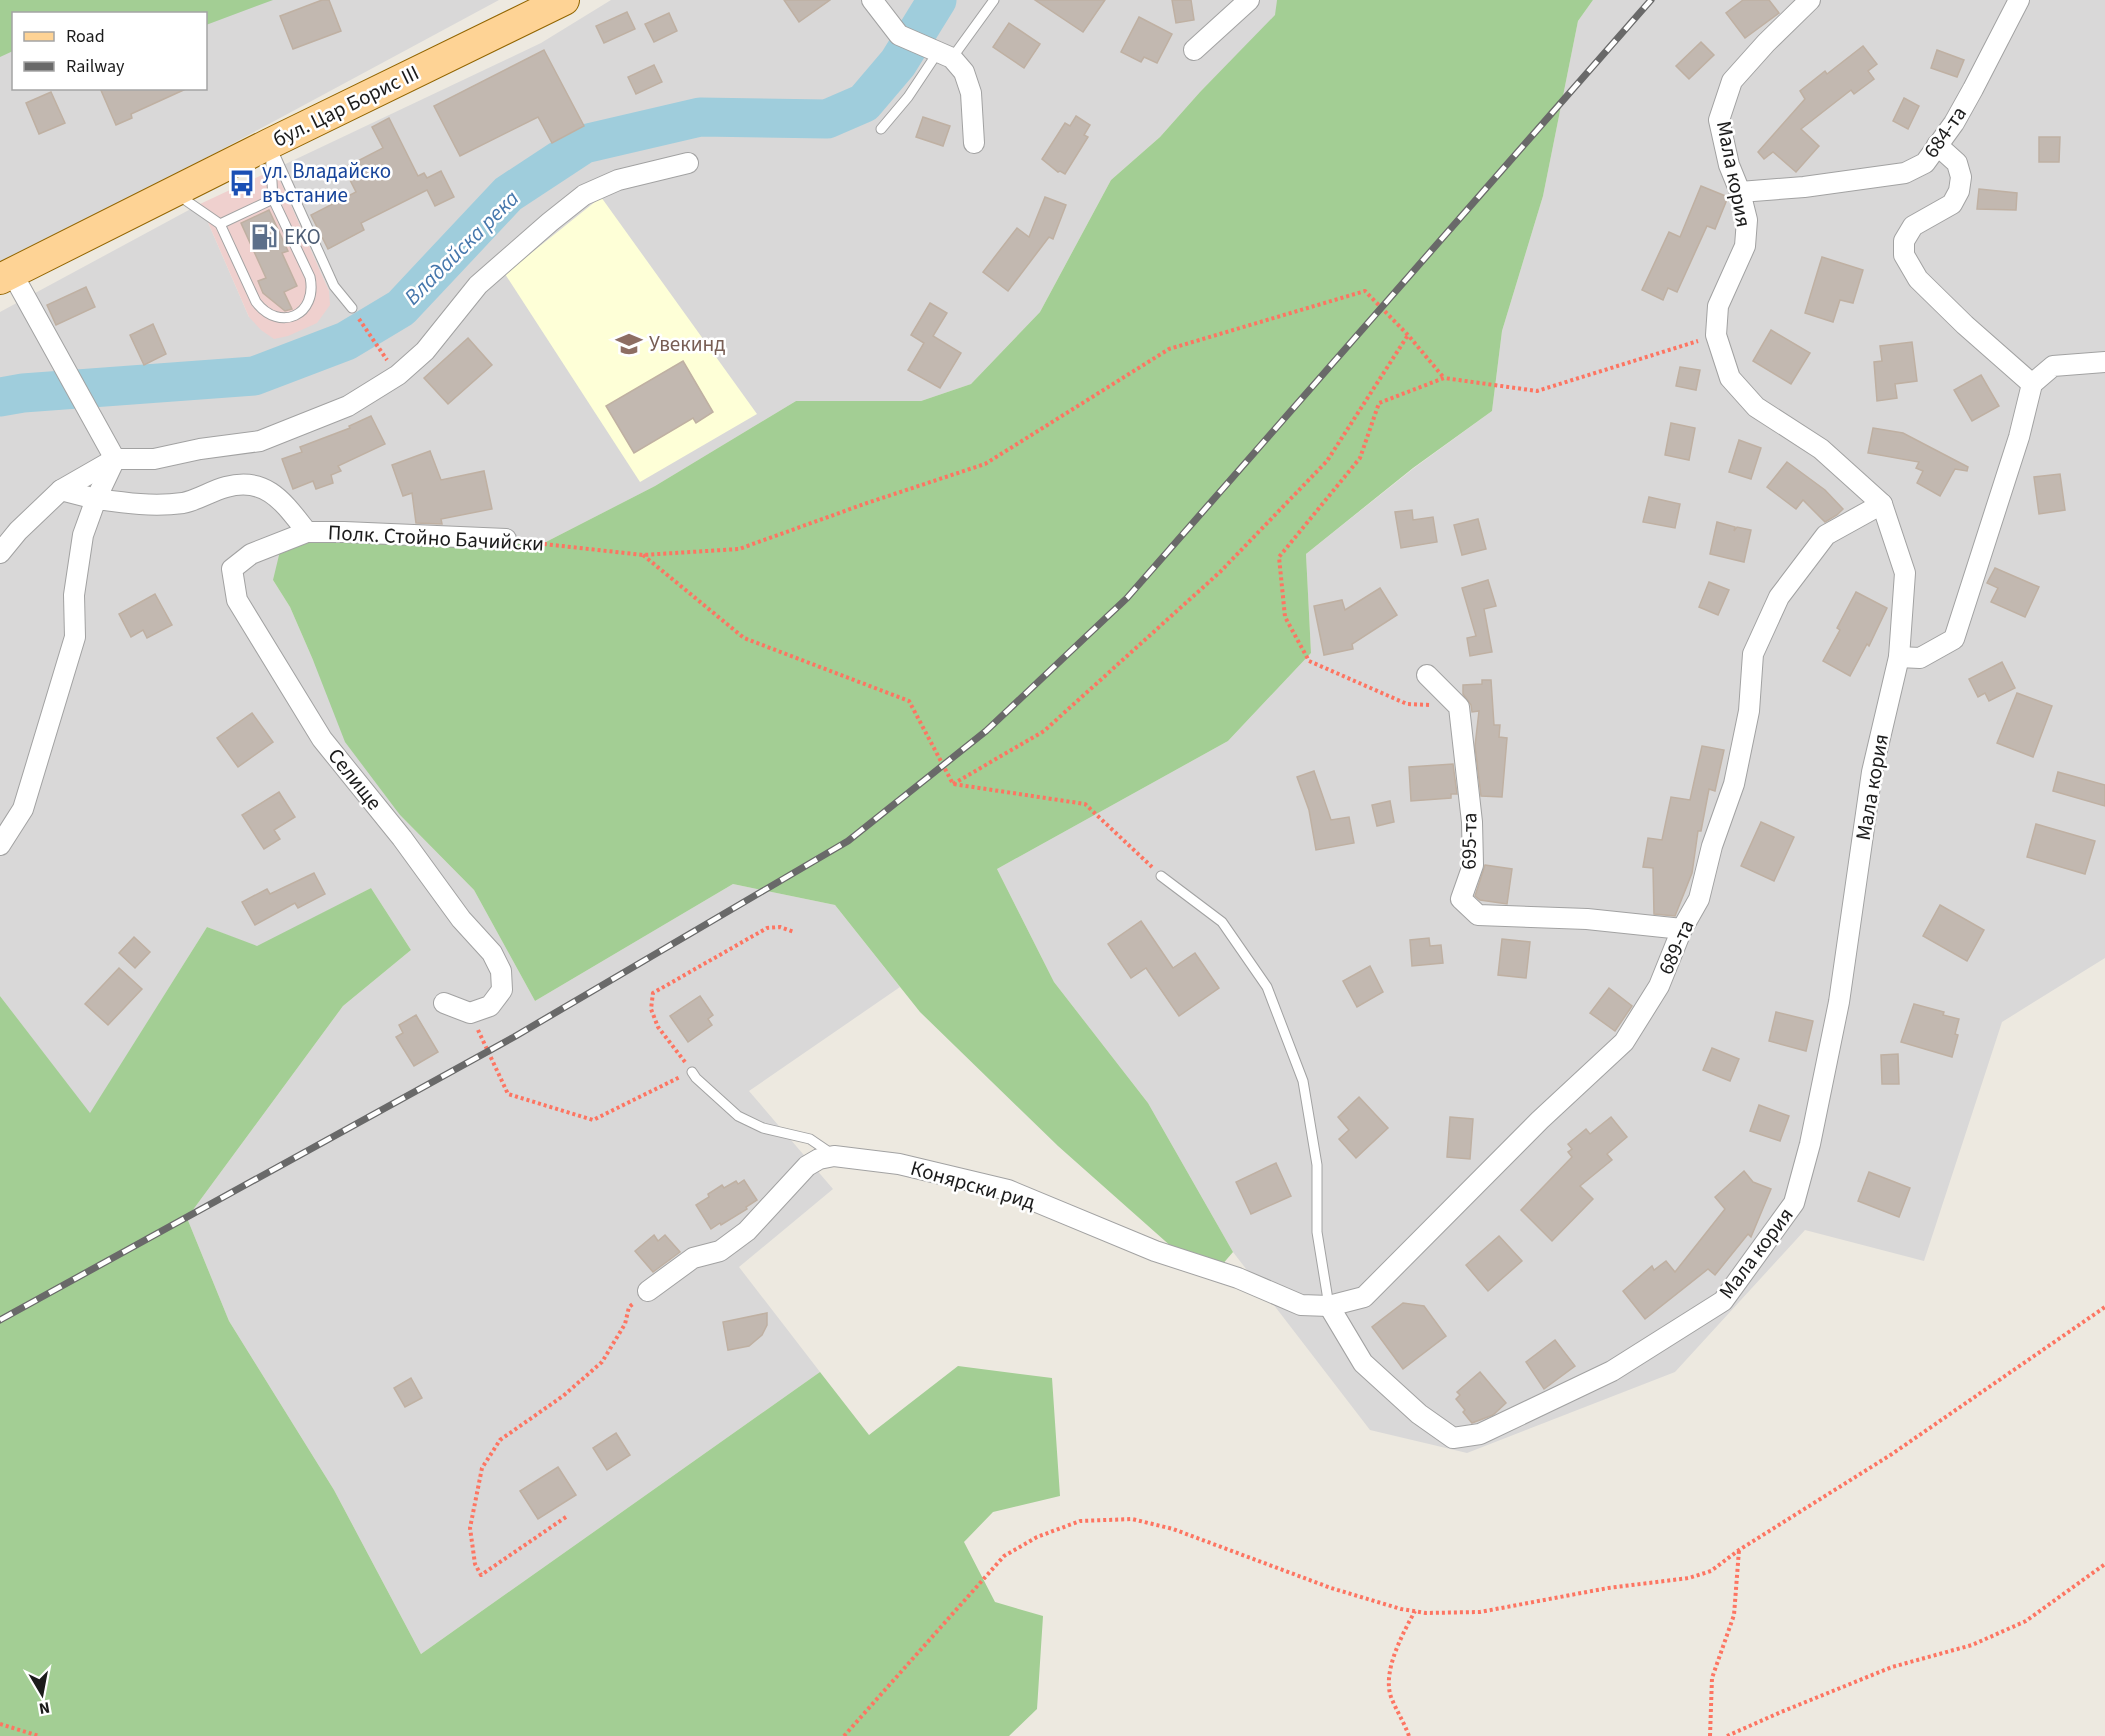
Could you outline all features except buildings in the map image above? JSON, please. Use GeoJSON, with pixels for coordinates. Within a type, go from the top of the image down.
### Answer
{"type":"FeatureCollection","features":[{"type":"Feature","properties":{"kind":"main road","name":"бул. Цар Борис III"},"geometry":{"type":"LineString","coordinates":[[6,276],[564,0]]}},
{"type":"Feature","properties":{"kind":"street"},"geometry":{"type":"LineString","coordinates":[[872,0],[898,35],[945,55],[964,72],[971,93],[974,143]]}},
{"type":"Feature","properties":{"kind":"street"},"geometry":{"type":"LineString","coordinates":[[1194,50],[1249,0]]}},
{"type":"Feature","properties":{"kind":"street","name":"Мала кория"},"geometry":{"type":"LineString","coordinates":[[1329,1306],[1363,1363],[1419,1414],[1454,1438],[1480,1434],[1612,1371],[1723,1301],[1794,1203],[1810,1144],[1836,1012],[1872,772],[1899,657],[1905,573],[1882,504],[1821,449],[1756,407],[1730,378],[1716,335],[1718,306],[1745,246],[1747,220],[1740,192],[1729,165],[1719,120],[1732,81],[1766,43],[1810,0]]}},
{"type":"Feature","properties":{"kind":"street","name":"684-та"},"geometry":{"type":"LineString","coordinates":[[1740,192],[1804,187],[1905,172],[1925,163],[1954,123],[2019,0]]}},
{"type":"Feature","properties":{"kind":"street"},"geometry":{"type":"LineString","coordinates":[[1937,145],[1957,163],[1961,177],[1959,191],[1952,204],[1913,226],[1904,240],[1904,255],[1918,279],[1965,325],[2032,384]]}},
{"type":"Feature","properties":{"kind":"street"},"geometry":{"type":"LineString","coordinates":[[0,553],[18,531],[61,490],[115,459],[154,459],[200,449],[260,441],[348,406],[398,375],[425,351],[478,285],[584,195],[618,180],[688,163]]}},
{"type":"Feature","properties":{"kind":"street"},"geometry":{"type":"LineString","coordinates":[[6,276],[60,360],[115,459]]}},
{"type":"Feature","properties":{"kind":"street"},"geometry":{"type":"LineString","coordinates":[[1899,657],[1920,658],[1954,639],[2019,437],[2032,384],[2053,366],[2105,362]]}},
{"type":"Feature","properties":{"kind":"street"},"geometry":{"type":"LineString","coordinates":[[0,845],[24,809],[75,637],[74,595],[83,535],[96,499],[115,459]]}},
{"type":"Feature","properties":{"kind":"street","name":"Полк. Стойно Бачийски"},"geometry":{"type":"LineString","coordinates":[[61,490],[96,499],[144,506],[185,503],[226,487],[247,483],[266,488],[278,498],[307,532],[506,539]]}},
{"type":"Feature","properties":{"kind":"street","name":"689-та"},"geometry":{"type":"LineString","coordinates":[[1329,1306],[1364,1297],[1540,1120],[1624,1042],[1659,986],[1682,929],[1699,899],[1712,846],[1734,784],[1749,711],[1753,654],[1779,597],[1826,535],[1882,504]]}},
{"type":"Feature","properties":{"kind":"street","name":"Селище"},"geometry":{"type":"LineString","coordinates":[[307,532],[251,554],[232,569],[237,600],[322,739],[402,838],[461,919],[492,953],[501,971],[502,990],[490,1006],[470,1013]]}},
{"type":"Feature","properties":{"kind":"street"},"geometry":{"type":"LineString","coordinates":[[1427,675],[1459,707]]}},
{"type":"Feature","properties":{"kind":"street","name":"695-та"},"geometry":{"type":"LineString","coordinates":[[1459,707],[1472,822],[1473,865],[1461,899],[1478,915],[1587,919],[1682,929]]}},
{"type":"Feature","properties":{"kind":"street"},"geometry":{"type":"LineString","coordinates":[[444,1004],[470,1013]]}},
{"type":"Feature","properties":{"kind":"street"},"geometry":{"type":"LineString","coordinates":[[648,1291],[693,1258],[720,1251],[747,1231],[807,1166],[819,1159],[834,1155]]}},
{"type":"Feature","properties":{"kind":"street","name":"Конярски рид"},"geometry":{"type":"LineString","coordinates":[[834,1155],[899,1164],[1008,1190],[1155,1251],[1238,1278],[1301,1305],[1329,1306]]}},
{"type":"Feature","properties":{"kind":"lane"},"geometry":{"type":"LineString","coordinates":[[881,129],[994,0]]}},
{"type":"Feature","properties":{"kind":"lane"},"geometry":{"type":"LineString","coordinates":[[174,192],[220,224],[256,302],[262,310],[280,318],[300,313],[307,306],[311,297],[310,277],[273,199],[269,144]]}},
{"type":"Feature","properties":{"kind":"lane"},"geometry":{"type":"LineString","coordinates":[[269,144],[334,286],[352,308]]}},
{"type":"Feature","properties":{"kind":"lane"},"geometry":{"type":"LineString","coordinates":[[220,224],[273,199]]}},
{"type":"Feature","properties":{"kind":"lane"},"geometry":{"type":"LineString","coordinates":[[1161,876],[1222,922],[1268,987],[1304,1081],[1317,1165],[1317,1232],[1329,1306]]}},
{"type":"Feature","properties":{"kind":"lane"},"geometry":{"type":"LineString","coordinates":[[692,1072],[738,1116],[763,1128],[810,1139],[834,1155]]}},
{"type":"Feature","properties":{"kind":"path","name":"Полк. Стойно Бачийски"},"geometry":{"type":"LineString","coordinates":[[506,539],[643,555],[739,549],[985,464],[1169,349],[1365,291],[1408,335]]}},
{"type":"Feature","properties":{"kind":"path"},"geometry":{"type":"LineString","coordinates":[[352,308],[380,348]]}},
{"type":"Feature","properties":{"kind":"path"},"geometry":{"type":"LineString","coordinates":[[953,784],[1044,731],[1220,572],[1326,461],[1408,335],[1444,378]]}},
{"type":"Feature","properties":{"kind":"path"},"geometry":{"type":"LineString","coordinates":[[1459,707],[1407,704],[1309,662],[1285,617],[1279,557],[1360,458],[1379,403],[1444,378],[1537,391],[1716,335]]}},
{"type":"Feature","properties":{"kind":"path"},"geometry":{"type":"LineString","coordinates":[[643,555],[744,638],[909,701],[953,784]]}},
{"type":"Feature","properties":{"kind":"path"},"geometry":{"type":"LineString","coordinates":[[953,784],[1086,804],[1161,876]]}},
{"type":"Feature","properties":{"kind":"path"},"geometry":{"type":"LineString","coordinates":[[470,1013],[508,1094],[593,1120],[692,1072],[658,1027],[651,1009],[652,993],[767,928],[780,927],[794,932]]}},
{"type":"Feature","properties":{"kind":"path"},"geometry":{"type":"LineString","coordinates":[[566,1517],[481,1575],[475,1564],[470,1528],[482,1468],[500,1440],[562,1396],[602,1362],[624,1324],[629,1307],[648,1291]]}},
{"type":"Feature","properties":{"kind":"path"},"geometry":{"type":"LineString","coordinates":[[844,1736],[1004,1556],[1037,1538],[1080,1521],[1132,1519],[1173,1529],[1331,1588],[1401,1609],[1426,1613],[1480,1612],[1608,1588],[1689,1578],[1711,1570],[1892,1454],[2105,1307]]}},
{"type":"Feature","properties":{"kind":"path"},"geometry":{"type":"LineString","coordinates":[[1710,1736],[1712,1678],[1734,1615],[1739,1550]]}},
{"type":"Feature","properties":{"kind":"path"},"geometry":{"type":"LineString","coordinates":[[1727,1736],[1892,1667],[1971,1645],[2026,1621],[2105,1564]]}},
{"type":"Feature","properties":{"kind":"path"},"geometry":{"type":"LineString","coordinates":[[1409,1736],[1391,1697],[1389,1687],[1391,1668],[1401,1637],[1415,1611]]}},
{"type":"Feature","properties":{"kind":"path"},"geometry":{"type":"LineString","coordinates":[[0,1724],[39,1736]]}},
{"type":"Feature","properties":{"kind":"shaded area"},"geometry":{"type":"Polygon","coordinates":[[[0,0],[499,0],[0,269],[0,0]]]}},
{"type":"Feature","properties":{"kind":"shaded area"},"geometry":{"type":"Polygon","coordinates":[[[611,0],[1277,0],[1276,15],[1200,92],[1160,137],[1111,180],[1040,312],[971,384],[921,401],[796,401],[655,486],[540,545],[467,542],[273,580],[290,607],[313,660],[400,815],[474,890],[535,1001],[733,884],[835,905],[900,987],[749,1091],[833,1189],[739,1267],[820,1372],[421,1654],[334,1490],[229,1321],[187,1218],[343,1006],[411,950],[371,888],[257,947],[207,927],[90,1114],[0,996],[0,312],[200,204],[249,317],[329,291],[275,169],[541,43],[611,0]]]}},
{"type":"Feature","properties":{"kind":"shaded area"},"geometry":{"type":"Polygon","coordinates":[[[1593,0],[2105,0],[2105,958],[2002,1022],[1924,1261],[1805,1230],[1675,1372],[1467,1453],[1370,1430],[1233,1252],[1148,1103],[1054,982],[997,869],[1228,741],[1311,653],[1306,554],[1414,468],[1492,411],[1502,331],[1543,196],[1578,21],[1593,0]]]}},
{"type":"Feature","properties":{"kind":"shaded area"},"geometry":{"type":"Polygon","coordinates":[[[275,169],[329,291],[330,305],[317,323],[288,336],[274,339],[261,330],[249,317],[200,204],[275,169]]]}},
{"type":"Feature","properties":{"kind":"shaded area","name":"Увекинд"},"geometry":{"type":"Polygon","coordinates":[[[601,197],[757,414],[640,482],[505,274],[601,197]]]}},
{"type":"Feature","properties":{"kind":"green space"},"geometry":{"type":"Polygon","coordinates":[[[0,0],[273,0],[207,25],[207,12],[12,12],[12,51],[0,57],[0,0]]]}},
{"type":"Feature","properties":{"kind":"green space"},"geometry":{"type":"Polygon","coordinates":[[[1277,0],[1593,0],[1578,21],[1543,196],[1502,331],[1492,411],[1413,468],[1306,554],[1311,653],[1228,741],[997,869],[1054,982],[1148,1103],[1233,1252],[1209,1280],[1058,1146],[920,1012],[835,905],[733,884],[535,1001],[474,890],[400,815],[345,742],[290,607],[273,580],[280,551],[316,535],[540,545],[655,486],[796,401],[921,401],[971,384],[1040,312],[1111,180],[1160,137],[1275,15],[1277,0]]]}},
{"type":"Feature","properties":{"kind":"green space"},"geometry":{"type":"Polygon","coordinates":[[[371,888],[411,950],[343,1006],[187,1218],[229,1321],[334,1490],[421,1654],[820,1372],[869,1435],[958,1366],[1052,1378],[1060,1496],[993,1512],[964,1542],[995,1602],[1043,1616],[1037,1709],[1009,1736],[0,1736],[0,996],[90,1113],[207,927],[257,946],[371,888]]]}},
{"type":"Feature","properties":{"kind":"waterway","name":"Владайска река"},"geometry":{"type":"LineString","coordinates":[[0,397],[23,393],[254,376],[346,341],[401,308],[508,194],[584,144],[700,117],[827,119],[864,103],[898,63],[937,0]]}},
{"type":"Feature","properties":{"kind":"railway"},"geometry":{"type":"LineString","coordinates":[[0,1320],[514,1037],[848,841],[986,731],[1127,598],[1651,0]]}},
{"type":"Feature","properties":{"kind":"place","name":"ул. Владайско въстание"},"geometry":{"type":"Point","coordinates":[242,183]}},
{"type":"Feature","properties":{"kind":"place","name":"EKO"},"geometry":{"type":"Point","coordinates":[264,237]}},
{"type":"Feature","properties":{"kind":"place","name":"Увекинд"},"geometry":{"type":"Point","coordinates":[629,344]}}]}
